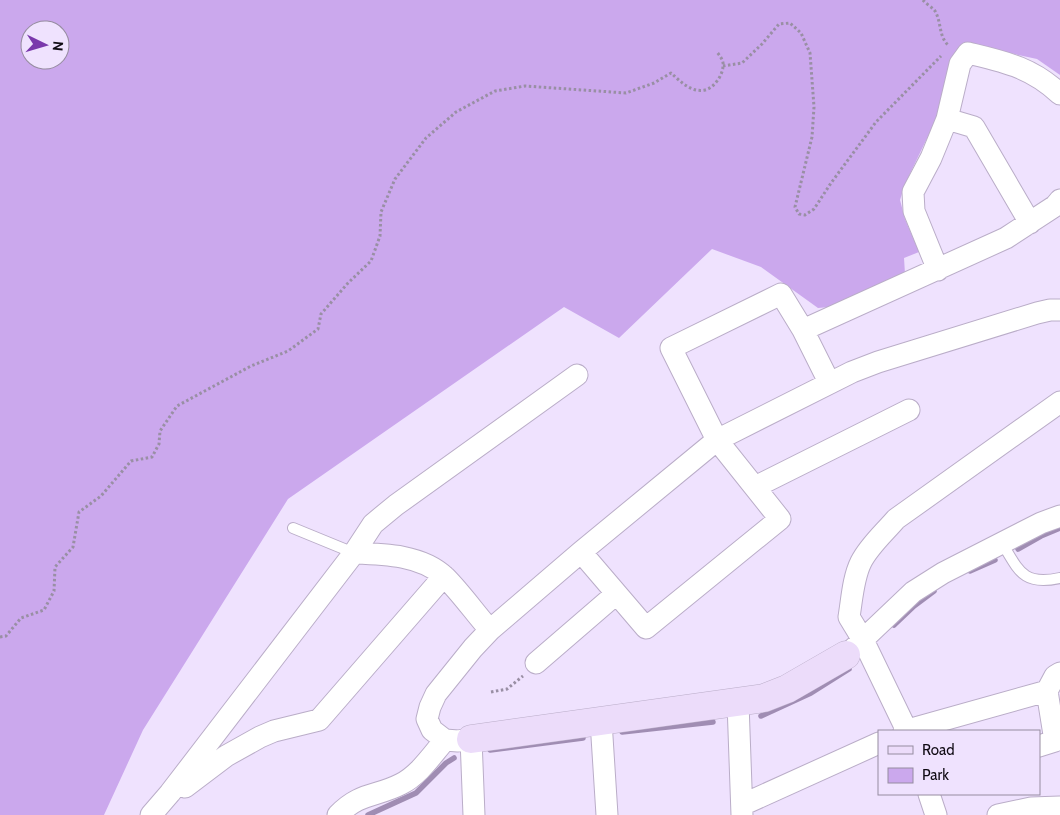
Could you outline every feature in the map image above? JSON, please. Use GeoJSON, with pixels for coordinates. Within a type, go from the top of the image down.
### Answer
{"type":"FeatureCollection","features":[{"type":"Feature","properties":{"kind":"street"},"geometry":{"type":"LineString","coordinates":[[938,270],[914,211],[913,192],[931,158],[947,120],[960,64],[968,52],[1014,64],[1043,80],[1060,94]]}},
{"type":"Feature","properties":{"kind":"street"},"geometry":{"type":"LineString","coordinates":[[947,120],[974,127],[1030,222]]}},
{"type":"Feature","properties":{"kind":"street"},"geometry":{"type":"LineString","coordinates":[[803,330],[1006,238],[1060,200]]}},
{"type":"Feature","properties":{"kind":"street"},"geometry":{"type":"LineString","coordinates":[[581,552],[646,628],[780,519],[717,440],[671,348],[781,294],[803,330],[830,382]]}},
{"type":"Feature","properties":{"kind":"street"},"geometry":{"type":"LineString","coordinates":[[1060,310],[1037,313],[878,362],[830,382],[717,440],[490,630],[436,694],[427,719],[432,730],[458,739],[738,703],[764,698],[787,689],[854,648],[914,592],[943,573],[1041,523],[1060,516]]}},
{"type":"Feature","properties":{"kind":"street"},"geometry":{"type":"LineString","coordinates":[[153,814],[354,553],[373,524],[396,505],[577,375]]}},
{"type":"Feature","properties":{"kind":"street"},"geometry":{"type":"LineString","coordinates":[[905,730],[854,648],[849,617],[855,582],[861,563],[874,543],[896,519],[1060,402]]}},
{"type":"Feature","properties":{"kind":"street"},"geometry":{"type":"LineString","coordinates":[[754,487],[909,410]]}},
{"type":"Feature","properties":{"kind":"street"},"geometry":{"type":"LineString","coordinates":[[354,553],[395,556],[432,568],[444,576],[490,630]]}},
{"type":"Feature","properties":{"kind":"street"},"geometry":{"type":"LineString","coordinates":[[170,793],[184,788],[226,756],[260,737],[319,720],[444,576]]}},
{"type":"Feature","properties":{"kind":"street"},"geometry":{"type":"LineString","coordinates":[[536,663],[616,594]]}},
{"type":"Feature","properties":{"kind":"street"},"geometry":{"type":"LineString","coordinates":[[1040,746],[1055,741],[1047,690],[1054,676],[1060,673]]}},
{"type":"Feature","properties":{"kind":"street"},"geometry":{"type":"LineString","coordinates":[[909,730],[1047,690]]}},
{"type":"Feature","properties":{"kind":"street"},"geometry":{"type":"LineString","coordinates":[[738,703],[742,810],[878,743]]}},
{"type":"Feature","properties":{"kind":"street"},"geometry":{"type":"LineString","coordinates":[[602,721],[607,815]]}},
{"type":"Feature","properties":{"kind":"street"},"geometry":{"type":"LineString","coordinates":[[338,815],[346,806],[357,800],[401,784],[458,739]]}},
{"type":"Feature","properties":{"kind":"street"},"geometry":{"type":"LineString","coordinates":[[458,739],[474,815]]}},
{"type":"Feature","properties":{"kind":"street"},"geometry":{"type":"LineString","coordinates":[[928,795],[935,815]]}},
{"type":"Feature","properties":{"kind":"street"},"geometry":{"type":"LineString","coordinates":[[998,815],[1031,808],[1060,807]]}},
{"type":"Feature","properties":{"kind":"lane"},"geometry":{"type":"LineString","coordinates":[[293,528],[354,553]]}},
{"type":"Feature","properties":{"kind":"lane"},"geometry":{"type":"LineString","coordinates":[[1002,543],[1025,577],[1037,580],[1060,578]]}},
{"type":"Feature","properties":{"kind":"path"},"geometry":{"type":"LineString","coordinates":[[723,66],[742,63],[780,24],[790,23],[801,33],[810,52],[814,107],[812,137],[795,207],[798,214],[805,215],[814,209],[876,122],[923,73],[948,50],[954,47],[950,46],[941,37],[938,18],[934,10],[923,0]]}},
{"type":"Feature","properties":{"kind":"path"},"geometry":{"type":"LineString","coordinates":[[0,637],[6,636],[21,618],[44,610],[54,591],[55,567],[73,547],[79,512],[101,496],[131,462],[152,457],[159,444],[160,431],[177,406],[250,366],[288,351],[318,329],[320,314],[371,261],[380,236],[381,212],[395,179],[426,138],[456,112],[495,91],[517,87],[626,93],[654,83],[671,73],[684,85],[694,89],[705,90],[714,85],[720,77],[723,66],[722,59],[717,52]]}},
{"type":"Feature","properties":{"kind":"path"},"geometry":{"type":"LineString","coordinates":[[491,692],[507,689],[536,663]]}},
{"type":"Feature","properties":{"kind":"green space"},"geometry":{"type":"Polygon","coordinates":[[[0,0],[1060,0],[1060,75],[1037,59],[991,49],[970,49],[905,184],[900,200],[905,219],[919,252],[904,258],[905,274],[829,307],[818,308],[761,267],[712,249],[619,338],[564,307],[288,499],[143,730],[104,815],[0,815],[0,0]]]}},
{"type":"Feature","properties":{"kind":"waterway"},"geometry":{"type":"LineString","coordinates":[[1018,549],[1060,528]]}},
{"type":"Feature","properties":{"kind":"waterway"},"geometry":{"type":"LineString","coordinates":[[970,571],[995,560]]}},
{"type":"Feature","properties":{"kind":"waterway"},"geometry":{"type":"LineString","coordinates":[[894,625],[914,606],[934,591]]}},
{"type":"Feature","properties":{"kind":"waterway"},"geometry":{"type":"LineString","coordinates":[[761,716],[811,693],[849,669]]}},
{"type":"Feature","properties":{"kind":"waterway"},"geometry":{"type":"LineString","coordinates":[[622,732],[713,722]]}},
{"type":"Feature","properties":{"kind":"waterway"},"geometry":{"type":"LineString","coordinates":[[490,750],[583,738]]}},
{"type":"Feature","properties":{"kind":"waterway"},"geometry":{"type":"LineString","coordinates":[[368,815],[416,793],[446,763],[454,758]]}}]}
